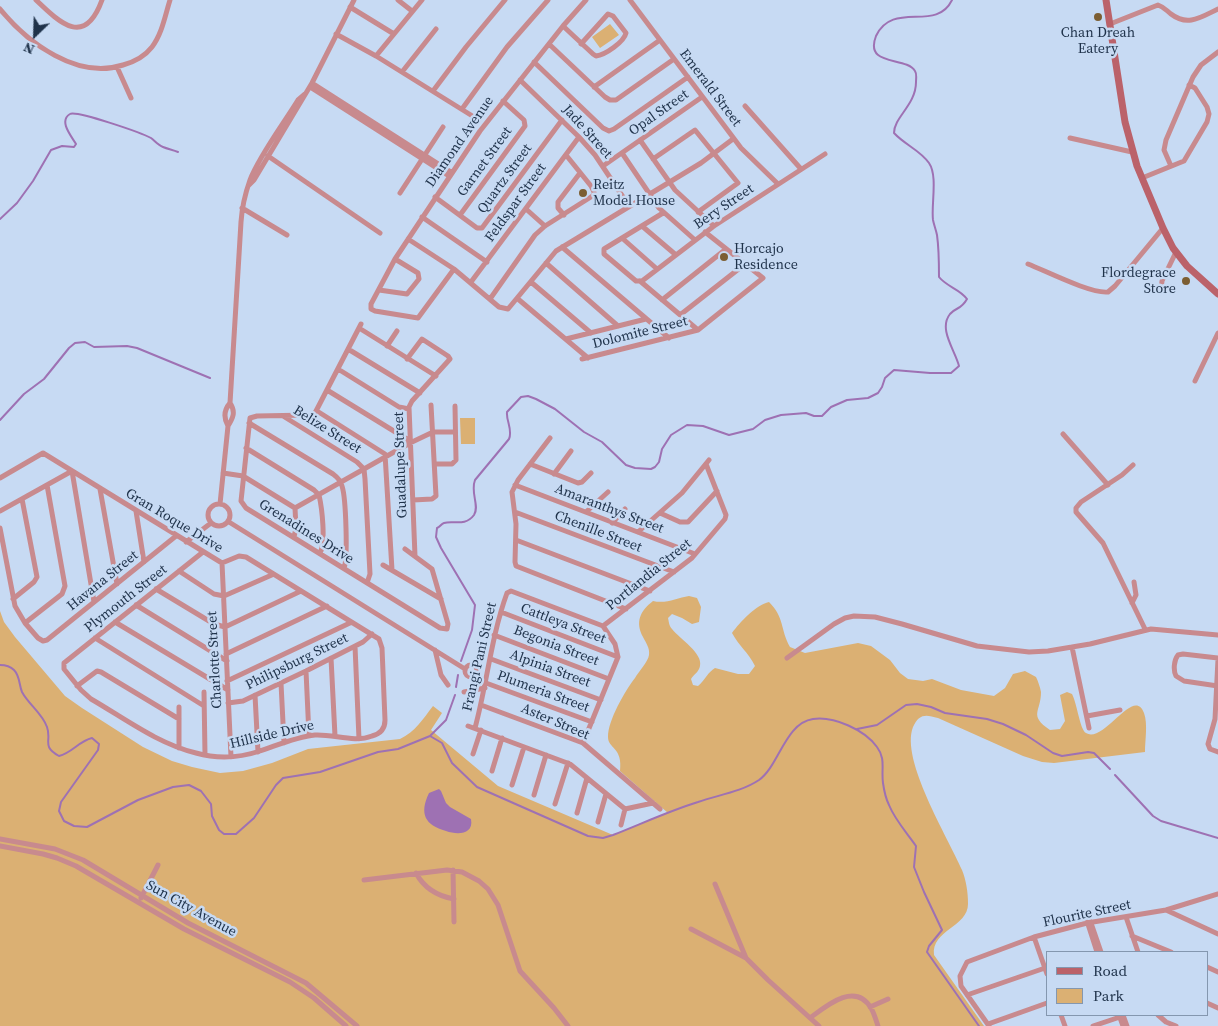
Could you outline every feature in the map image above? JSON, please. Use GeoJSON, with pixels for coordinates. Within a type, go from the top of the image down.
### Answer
{"type":"FeatureCollection","features":[{"type":"Feature","properties":{"kind":"main road"},"geometry":{"type":"LineString","coordinates":[[1106,0],[1124,115],[1132,152],[1163,228],[1176,252],[1187,266],[1218,294]]}},
{"type":"Feature","properties":{"kind":"street"},"geometry":{"type":"LineString","coordinates":[[36,0],[63,23],[78,28],[92,20],[101,2],[94,0]]}},
{"type":"Feature","properties":{"kind":"street"},"geometry":{"type":"LineString","coordinates":[[0,9],[11,22],[48,51],[69,63],[88,69],[103,70],[117,68],[140,57],[152,47],[161,29],[170,0]]}},
{"type":"Feature","properties":{"kind":"street"},"geometry":{"type":"LineString","coordinates":[[248,186],[254,180],[311,85],[354,0]]}},
{"type":"Feature","properties":{"kind":"street"},"geometry":{"type":"LineString","coordinates":[[398,0],[412,11]]}},
{"type":"Feature","properties":{"kind":"street"},"geometry":{"type":"LineString","coordinates":[[376,56],[422,0]]}},
{"type":"Feature","properties":{"kind":"street"},"geometry":{"type":"LineString","coordinates":[[433,91],[505,0]]}},
{"type":"Feature","properties":{"kind":"street"},"geometry":{"type":"LineString","coordinates":[[462,109],[497,61],[548,0]]}},
{"type":"Feature","properties":{"kind":"street","name":"Diamond Avenue"},"geometry":{"type":"LineString","coordinates":[[454,269],[418,318],[371,309],[371,304],[395,259],[450,174],[503,101],[586,0]]}},
{"type":"Feature","properties":{"kind":"street","name":"Emerald Street"},"geometry":{"type":"LineString","coordinates":[[630,0],[733,138],[750,158],[778,184]]}},
{"type":"Feature","properties":{"kind":"street"},"geometry":{"type":"LineString","coordinates":[[1110,24],[1158,5],[1175,17],[1189,21],[1202,18],[1218,9]]}},
{"type":"Feature","properties":{"kind":"street"},"geometry":{"type":"LineString","coordinates":[[350,7],[394,34]]}},
{"type":"Feature","properties":{"kind":"street"},"geometry":{"type":"LineString","coordinates":[[563,26],[581,44],[592,54],[598,56],[624,38],[626,33],[613,16],[608,14],[581,44]]}},
{"type":"Feature","properties":{"kind":"street"},"geometry":{"type":"LineString","coordinates":[[402,72],[436,29]]}},
{"type":"Feature","properties":{"kind":"street"},"geometry":{"type":"LineString","coordinates":[[336,34],[376,56],[474,116]]}},
{"type":"Feature","properties":{"kind":"street"},"geometry":{"type":"LineString","coordinates":[[594,87],[660,40]]}},
{"type":"Feature","properties":{"kind":"street"},"geometry":{"type":"LineString","coordinates":[[549,44],[608,99],[616,100],[674,59]]}},
{"type":"Feature","properties":{"kind":"street"},"geometry":{"type":"LineString","coordinates":[[1171,166],[1164,146],[1189,85],[1201,65],[1218,52]]}},
{"type":"Feature","properties":{"kind":"street"},"geometry":{"type":"LineString","coordinates":[[534,62],[603,128],[609,130],[614,129],[688,78]]}},
{"type":"Feature","properties":{"kind":"street"},"geometry":{"type":"LineString","coordinates":[[117,68],[130,98]]}},
{"type":"Feature","properties":{"kind":"street","name":"Jade Street"},"geometry":{"type":"LineString","coordinates":[[520,80],[579,137],[603,166],[629,206]]}},
{"type":"Feature","properties":{"kind":"street"},"geometry":{"type":"LineString","coordinates":[[311,85],[450,174]]}},
{"type":"Feature","properties":{"kind":"street"},"geometry":{"type":"LineString","coordinates":[[1142,178],[1186,159],[1209,118],[1207,107],[1194,88],[1189,85]]}},
{"type":"Feature","properties":{"kind":"street"},"geometry":{"type":"LineString","coordinates":[[228,426],[234,412],[230,403],[242,208],[251,178],[298,100],[305,94]]}},
{"type":"Feature","properties":{"kind":"street","name":"Opal Street"},"geometry":{"type":"LineString","coordinates":[[603,166],[702,97]]}},
{"type":"Feature","properties":{"kind":"street","name":"Garnet Street"},"geometry":{"type":"LineString","coordinates":[[460,215],[525,126],[524,120],[503,101]]}},
{"type":"Feature","properties":{"kind":"street"},"geometry":{"type":"LineString","coordinates":[[746,106],[801,169]]}},
{"type":"Feature","properties":{"kind":"street","name":"Quartz Street"},"geometry":{"type":"LineString","coordinates":[[435,198],[478,228],[484,227],[562,120]]}},
{"type":"Feature","properties":{"kind":"street"},"geometry":{"type":"LineString","coordinates":[[400,193],[443,127]]}},
{"type":"Feature","properties":{"kind":"street"},"geometry":{"type":"LineString","coordinates":[[653,159],[696,130],[738,183],[698,212]]}},
{"type":"Feature","properties":{"kind":"street","name":"Feldspar Street"},"geometry":{"type":"LineString","coordinates":[[471,282],[579,137]]}},
{"type":"Feature","properties":{"kind":"street"},"geometry":{"type":"LineString","coordinates":[[408,239],[454,269],[499,307],[508,309],[546,263],[562,247],[714,154],[733,138]]}},
{"type":"Feature","properties":{"kind":"street"},"geometry":{"type":"LineString","coordinates":[[1070,138],[1132,152]]}},
{"type":"Feature","properties":{"kind":"street"},"geometry":{"type":"LineString","coordinates":[[640,140],[669,182],[714,226]]}},
{"type":"Feature","properties":{"kind":"street"},"geometry":{"type":"LineString","coordinates":[[622,153],[663,213],[695,240]]}},
{"type":"Feature","properties":{"kind":"street","name":"Bery Street"},"geometry":{"type":"LineString","coordinates":[[639,282],[705,232],[825,154]]}},
{"type":"Feature","properties":{"kind":"street"},"geometry":{"type":"LineString","coordinates":[[490,298],[531,240],[545,226],[592,197],[594,193],[591,186],[566,155]]}},
{"type":"Feature","properties":{"kind":"street"},"geometry":{"type":"LineString","coordinates":[[268,156],[380,234]]}},
{"type":"Feature","properties":{"kind":"street"},"geometry":{"type":"LineString","coordinates":[[564,215],[558,208],[558,202],[580,173]]}},
{"type":"Feature","properties":{"kind":"street"},"geometry":{"type":"LineString","coordinates":[[242,208],[287,235]]}},
{"type":"Feature","properties":{"kind":"street"},"geometry":{"type":"LineString","coordinates":[[526,209],[545,226]]}},
{"type":"Feature","properties":{"kind":"street"},"geometry":{"type":"LineString","coordinates":[[663,213],[622,238],[604,251],[604,254],[633,280],[639,282],[698,330]]}},
{"type":"Feature","properties":{"kind":"street"},"geometry":{"type":"LineString","coordinates":[[422,218],[487,262]]}},
{"type":"Feature","properties":{"kind":"street"},"geometry":{"type":"LineString","coordinates":[[642,226],[676,255]]}},
{"type":"Feature","properties":{"kind":"street"},"geometry":{"type":"LineString","coordinates":[[1028,264],[1099,292],[1108,292],[1163,228]]}},
{"type":"Feature","properties":{"kind":"street","name":"Dolomite Street"},"geometry":{"type":"LineString","coordinates":[[566,339],[585,358],[698,330],[763,278],[705,232]]}},
{"type":"Feature","properties":{"kind":"street"},"geometry":{"type":"LineString","coordinates":[[622,238],[657,269]]}},
{"type":"Feature","properties":{"kind":"street"},"geometry":{"type":"LineString","coordinates":[[562,247],[669,338]]}},
{"type":"Feature","properties":{"kind":"street"},"geometry":{"type":"LineString","coordinates":[[662,300],[726,249]]}},
{"type":"Feature","properties":{"kind":"street"},"geometry":{"type":"LineString","coordinates":[[1161,291],[1162,281],[1176,252]]}},
{"type":"Feature","properties":{"kind":"street"},"geometry":{"type":"LineString","coordinates":[[379,290],[407,294],[419,279],[418,273],[395,259]]}},
{"type":"Feature","properties":{"kind":"street"},"geometry":{"type":"LineString","coordinates":[[546,263],[618,326]]}},
{"type":"Feature","properties":{"kind":"street"},"geometry":{"type":"LineString","coordinates":[[680,315],[745,264]]}},
{"type":"Feature","properties":{"kind":"street"},"geometry":{"type":"LineString","coordinates":[[531,282],[592,333]]}},
{"type":"Feature","properties":{"kind":"street"},"geometry":{"type":"LineString","coordinates":[[518,299],[566,339],[646,319]]}},
{"type":"Feature","properties":{"kind":"street"},"geometry":{"type":"LineString","coordinates":[[344,568],[346,555],[341,482],[332,474],[248,423],[250,418],[254,416],[311,415],[317,411],[360,326],[387,346],[436,376]]}},
{"type":"Feature","properties":{"kind":"street"},"geometry":{"type":"LineString","coordinates":[[387,346],[397,331]]}},
{"type":"Feature","properties":{"kind":"street"},"geometry":{"type":"LineString","coordinates":[[1195,381],[1218,333]]}},
{"type":"Feature","properties":{"kind":"street","name":"Guadalupe Street"},"geometry":{"type":"LineString","coordinates":[[408,358],[422,340],[450,359],[412,402],[409,409],[415,556]]}},
{"type":"Feature","properties":{"kind":"street"},"geometry":{"type":"LineString","coordinates":[[348,349],[420,393]]}},
{"type":"Feature","properties":{"kind":"street"},"geometry":{"type":"LineString","coordinates":[[338,369],[399,407],[409,409]]}},
{"type":"Feature","properties":{"kind":"street"},"geometry":{"type":"LineString","coordinates":[[328,390],[410,442]]}},
{"type":"Feature","properties":{"kind":"street"},"geometry":{"type":"LineString","coordinates":[[220,504],[228,426],[224,414],[225,409],[230,403]]}},
{"type":"Feature","properties":{"kind":"street"},"geometry":{"type":"LineString","coordinates":[[413,500],[435,498],[431,406]]}},
{"type":"Feature","properties":{"kind":"street"},"geometry":{"type":"LineString","coordinates":[[435,464],[452,464],[457,459],[455,406]]}},
{"type":"Feature","properties":{"kind":"street"},"geometry":{"type":"LineString","coordinates":[[317,411],[382,450],[386,456],[392,570]]}},
{"type":"Feature","properties":{"kind":"street","name":"Belize Street"},"geometry":{"type":"LineString","coordinates":[[282,416],[358,462],[364,469],[370,574],[367,583]]}},
{"type":"Feature","properties":{"kind":"street","name":"Grenadines Drive"},"geometry":{"type":"LineString","coordinates":[[248,423],[242,504],[440,628],[447,629],[448,624],[441,599]]}},
{"type":"Feature","properties":{"kind":"street"},"geometry":{"type":"LineString","coordinates":[[295,508],[410,442],[433,432],[455,432]]}},
{"type":"Feature","properties":{"kind":"street"},"geometry":{"type":"LineString","coordinates":[[1063,434],[1108,485]]}},
{"type":"Feature","properties":{"kind":"street"},"geometry":{"type":"LineString","coordinates":[[550,438],[515,485],[512,496],[515,512],[516,566],[626,609]]}},
{"type":"Feature","properties":{"kind":"street"},"geometry":{"type":"LineString","coordinates":[[246,448],[319,494],[323,540],[323,548],[320,553]]}},
{"type":"Feature","properties":{"kind":"street"},"geometry":{"type":"LineString","coordinates":[[554,474],[571,451]]}},
{"type":"Feature","properties":{"kind":"street","name":"Gran Roque Drive"},"geometry":{"type":"LineString","coordinates":[[0,478],[43,454],[222,563],[239,556],[244,556],[372,634]]}},
{"type":"Feature","properties":{"kind":"street"},"geometry":{"type":"LineString","coordinates":[[638,532],[682,493],[707,462],[717,491],[688,522],[680,522],[660,513]]}},
{"type":"Feature","properties":{"kind":"street"},"geometry":{"type":"LineString","coordinates":[[530,464],[580,483],[592,473]]}},
{"type":"Feature","properties":{"kind":"street"},"geometry":{"type":"LineString","coordinates":[[1133,465],[1108,485],[1078,504],[1076,512],[1102,543],[1145,630]]}},
{"type":"Feature","properties":{"kind":"street"},"geometry":{"type":"LineString","coordinates":[[0,511],[72,471],[94,602]]}},
{"type":"Feature","properties":{"kind":"street"},"geometry":{"type":"LineString","coordinates":[[223,473],[243,476],[295,508]]}},
{"type":"Feature","properties":{"kind":"street"},"geometry":{"type":"LineString","coordinates":[[0,528],[13,599],[25,623],[62,594],[65,589],[47,485]]}},
{"type":"Feature","properties":{"kind":"street","name":"Amaranthys Street"},"geometry":{"type":"LineString","coordinates":[[515,485],[695,554]]}},
{"type":"Feature","properties":{"kind":"street"},"geometry":{"type":"LineString","coordinates":[[100,489],[117,584]]}},
{"type":"Feature","properties":{"kind":"street","name":"Portlandia Street"},"geometry":{"type":"LineString","coordinates":[[604,626],[695,554],[726,518],[717,491]]}},
{"type":"Feature","properties":{"kind":"street"},"geometry":{"type":"LineString","coordinates":[[586,512],[608,492]]}},
{"type":"Feature","properties":{"kind":"street"},"geometry":{"type":"LineString","coordinates":[[13,599],[34,582],[37,577],[22,499]]}},
{"type":"Feature","properties":{"kind":"street"},"geometry":{"type":"LineString","coordinates":[[220,504],[227,506],[231,517],[229,522],[226,525],[219,526],[211,522],[208,518],[209,510],[212,506],[220,504]]}},
{"type":"Feature","properties":{"kind":"street"},"geometry":{"type":"LineString","coordinates":[[294,537],[296,528],[295,508]]}},
{"type":"Feature","properties":{"kind":"street"},"geometry":{"type":"LineString","coordinates":[[612,522],[625,509]]}},
{"type":"Feature","properties":{"kind":"street"},"geometry":{"type":"LineString","coordinates":[[136,511],[144,562]]}},
{"type":"Feature","properties":{"kind":"street","name":"Chenille Street"},"geometry":{"type":"LineString","coordinates":[[515,512],[674,572]]}},
{"type":"Feature","properties":{"kind":"street"},"geometry":{"type":"LineString","coordinates":[[186,542],[211,522]]}},
{"type":"Feature","properties":{"kind":"street"},"geometry":{"type":"LineString","coordinates":[[229,522],[465,669],[472,665],[477,669],[477,674],[488,676]]}},
{"type":"Feature","properties":{"kind":"street","name":"Havana Street"},"geometry":{"type":"LineString","coordinates":[[25,623],[38,638],[43,641],[47,640],[176,536]]}},
{"type":"Feature","properties":{"kind":"street"},"geometry":{"type":"LineString","coordinates":[[516,540],[650,591]]}},
{"type":"Feature","properties":{"kind":"street"},"geometry":{"type":"LineString","coordinates":[[405,549],[431,567],[441,599]]}},
{"type":"Feature","properties":{"kind":"street","name":"Plymouth Street"},"geometry":{"type":"LineString","coordinates":[[63,665],[203,552]]}},
{"type":"Feature","properties":{"kind":"street","name":"Charlotte Street"},"geometry":{"type":"LineString","coordinates":[[222,563],[231,757]]}},
{"type":"Feature","properties":{"kind":"street"},"geometry":{"type":"LineString","coordinates":[[383,565],[441,599]]}},
{"type":"Feature","properties":{"kind":"street"},"geometry":{"type":"LineString","coordinates":[[179,571],[214,594],[224,596],[274,574]]}},
{"type":"Feature","properties":{"kind":"street"},"geometry":{"type":"LineString","coordinates":[[1132,603],[1136,596],[1134,582]]}},
{"type":"Feature","properties":{"kind":"street"},"geometry":{"type":"LineString","coordinates":[[156,589],[214,624],[225,627],[301,591]]}},
{"type":"Feature","properties":{"kind":"street","name":"Frangi Pani Street"},"geometry":{"type":"LineString","coordinates":[[472,754],[488,676],[494,635],[509,591],[604,626]]}},
{"type":"Feature","properties":{"kind":"street"},"geometry":{"type":"LineString","coordinates":[[136,605],[226,658],[326,606]]}},
{"type":"Feature","properties":{"kind":"street","name":"Cattleya Street"},"geometry":{"type":"LineString","coordinates":[[501,612],[618,657]]}},
{"type":"Feature","properties":{"kind":"street"},"geometry":{"type":"LineString","coordinates":[[787,658],[834,624],[854,616],[902,624],[959,641],[991,648],[1029,652],[1072,647],[1145,630],[1163,629],[1218,635]]}},
{"type":"Feature","properties":{"kind":"street"},"geometry":{"type":"LineString","coordinates":[[115,622],[228,690]]}},
{"type":"Feature","properties":{"kind":"street"},"geometry":{"type":"LineString","coordinates":[[227,681],[352,622]]}},
{"type":"Feature","properties":{"kind":"street"},"geometry":{"type":"LineString","coordinates":[[583,743],[618,657],[615,644],[604,626]]}},
{"type":"Feature","properties":{"kind":"street","name":"Philipsburg Street"},"geometry":{"type":"LineString","coordinates":[[228,703],[237,703],[281,683],[367,640],[372,634]]}},
{"type":"Feature","properties":{"kind":"street","name":"Hillside Drive"},"geometry":{"type":"LineString","coordinates":[[63,665],[64,670],[77,686],[91,698],[153,735],[179,748],[205,755],[231,757],[258,752],[309,736],[335,736],[359,739],[381,732],[386,724],[382,648],[381,641],[372,634]]}},
{"type":"Feature","properties":{"kind":"street","name":"Begonia Street"},"geometry":{"type":"LineString","coordinates":[[494,635],[609,679]]}},
{"type":"Feature","properties":{"kind":"street"},"geometry":{"type":"LineString","coordinates":[[95,638],[204,706]]}},
{"type":"Feature","properties":{"kind":"street"},"geometry":{"type":"LineString","coordinates":[[355,646],[359,739]]}},
{"type":"Feature","properties":{"kind":"street"},"geometry":{"type":"LineString","coordinates":[[1072,647],[1090,728]]}},
{"type":"Feature","properties":{"kind":"street"},"geometry":{"type":"LineString","coordinates":[[435,650],[441,675],[448,685]]}},
{"type":"Feature","properties":{"kind":"street"},"geometry":{"type":"LineString","coordinates":[[1217,686],[1184,681],[1176,676],[1174,672],[1178,655],[1218,658],[1216,728],[1209,739],[1209,747],[1218,752]]}},
{"type":"Feature","properties":{"kind":"street"},"geometry":{"type":"LineString","coordinates":[[331,658],[335,736]]}},
{"type":"Feature","properties":{"kind":"street","name":"Alpinia Street"},"geometry":{"type":"LineString","coordinates":[[491,659],[601,700]]}},
{"type":"Feature","properties":{"kind":"street"},"geometry":{"type":"LineString","coordinates":[[306,671],[309,736]]}},
{"type":"Feature","properties":{"kind":"street"},"geometry":{"type":"LineString","coordinates":[[77,686],[95,672],[101,672],[179,719]]}},
{"type":"Feature","properties":{"kind":"street"},"geometry":{"type":"LineString","coordinates":[[281,683],[284,743]]}},
{"type":"Feature","properties":{"kind":"street"},"geometry":{"type":"LineString","coordinates":[[464,692],[486,686]]}},
{"type":"Feature","properties":{"kind":"street","name":"Plumeria Street"},"geometry":{"type":"LineString","coordinates":[[486,686],[592,722]]}},
{"type":"Feature","properties":{"kind":"street"},"geometry":{"type":"LineString","coordinates":[[204,692],[205,755]]}},
{"type":"Feature","properties":{"kind":"street"},"geometry":{"type":"LineString","coordinates":[[255,695],[258,752]]}},
{"type":"Feature","properties":{"kind":"street","name":"Aster Street"},"geometry":{"type":"LineString","coordinates":[[481,705],[583,743],[660,809]]}},
{"type":"Feature","properties":{"kind":"street"},"geometry":{"type":"LineString","coordinates":[[179,707],[179,748]]}},
{"type":"Feature","properties":{"kind":"street"},"geometry":{"type":"LineString","coordinates":[[1087,716],[1120,710]]}},
{"type":"Feature","properties":{"kind":"street"},"geometry":{"type":"LineString","coordinates":[[468,726],[568,763],[626,809],[653,803]]}},
{"type":"Feature","properties":{"kind":"street"},"geometry":{"type":"LineString","coordinates":[[492,771],[502,738]]}},
{"type":"Feature","properties":{"kind":"street"},"geometry":{"type":"LineString","coordinates":[[512,785],[524,746]]}},
{"type":"Feature","properties":{"kind":"street"},"geometry":{"type":"LineString","coordinates":[[534,795],[546,754]]}},
{"type":"Feature","properties":{"kind":"street"},"geometry":{"type":"LineString","coordinates":[[556,804],[568,763]]}},
{"type":"Feature","properties":{"kind":"street"},"geometry":{"type":"LineString","coordinates":[[577,813],[587,778]]}},
{"type":"Feature","properties":{"kind":"street"},"geometry":{"type":"LineString","coordinates":[[598,822],[606,794]]}},
{"type":"Feature","properties":{"kind":"street"},"geometry":{"type":"LineString","coordinates":[[621,824],[626,809]]}},
{"type":"Feature","properties":{"kind":"street","name":"Sun City Avenue"},"geometry":{"type":"LineString","coordinates":[[0,840],[55,849],[83,860],[188,923],[306,982],[357,1026]]}},
{"type":"Feature","properties":{"kind":"street","name":"Sun City Avenue"},"geometry":{"type":"LineString","coordinates":[[0,846],[57,858],[76,866],[184,929],[273,972],[302,989],[346,1026]]}},
{"type":"Feature","properties":{"kind":"street"},"geometry":{"type":"LineString","coordinates":[[138,903],[158,865]]}},
{"type":"Feature","properties":{"kind":"street"},"geometry":{"type":"LineString","coordinates":[[453,870],[454,922]]}},
{"type":"Feature","properties":{"kind":"street"},"geometry":{"type":"LineString","coordinates":[[364,880],[453,870],[479,881],[494,898],[520,970],[568,1026]]}},
{"type":"Feature","properties":{"kind":"street"},"geometry":{"type":"LineString","coordinates":[[416,873],[432,891],[454,899]]}},
{"type":"Feature","properties":{"kind":"street"},"geometry":{"type":"LineString","coordinates":[[715,884],[746,958]]}},
{"type":"Feature","properties":{"kind":"street","name":"Flourite Street"},"geometry":{"type":"LineString","coordinates":[[967,995],[960,981],[964,965],[972,959],[1034,937],[1089,923],[1166,910],[1217,895]]}},
{"type":"Feature","properties":{"kind":"street"},"geometry":{"type":"LineString","coordinates":[[1166,910],[1218,934]]}},
{"type":"Feature","properties":{"kind":"street"},"geometry":{"type":"LineString","coordinates":[[1126,917],[1138,951]]}},
{"type":"Feature","properties":{"kind":"street"},"geometry":{"type":"LineString","coordinates":[[1089,923],[1097,951]]}},
{"type":"Feature","properties":{"kind":"street"},"geometry":{"type":"LineString","coordinates":[[1089,923],[1101,951]]}},
{"type":"Feature","properties":{"kind":"street"},"geometry":{"type":"LineString","coordinates":[[690,929],[746,958],[819,1026]]}},
{"type":"Feature","properties":{"kind":"street"},"geometry":{"type":"LineString","coordinates":[[1132,936],[1170,951]]}},
{"type":"Feature","properties":{"kind":"street"},"geometry":{"type":"LineString","coordinates":[[1034,937],[1046,971],[967,995],[988,1025],[1046,1003]]}},
{"type":"Feature","properties":{"kind":"street"},"geometry":{"type":"LineString","coordinates":[[302,989],[306,982]]}},
{"type":"Feature","properties":{"kind":"street"},"geometry":{"type":"LineString","coordinates":[[810,1018],[832,1001],[842,997],[858,998],[870,1007],[878,1026]]}},
{"type":"Feature","properties":{"kind":"street"},"geometry":{"type":"LineString","coordinates":[[870,1007],[888,999]]}},
{"type":"Feature","properties":{"kind":"street"},"geometry":{"type":"LineString","coordinates":[[1092,1026],[1121,1016]]}},
{"type":"Feature","properties":{"kind":"street"},"geometry":{"type":"LineString","coordinates":[[1121,1016],[1123,1026]]}},
{"type":"Feature","properties":{"kind":"street"},"geometry":{"type":"LineString","coordinates":[[1121,1016],[1127,1026]]}},
{"type":"Feature","properties":{"kind":"street"},"geometry":{"type":"LineString","coordinates":[[1159,1016],[1166,1022],[1176,1026]]}},
{"type":"Feature","properties":{"kind":"green space"},"geometry":{"type":"Polygon","coordinates":[[[610,24],[619,35],[600,48],[592,37],[610,24]]]}},
{"type":"Feature","properties":{"kind":"green space"},"geometry":{"type":"Polygon","coordinates":[[[460,418],[475,418],[475,444],[461,444],[460,418]]]}},
{"type":"Feature","properties":{"kind":"green space"},"geometry":{"type":"Polygon","coordinates":[[[689,596],[697,598],[701,607],[699,622],[692,624],[672,614],[668,618],[671,628],[695,651],[700,661],[699,670],[691,679],[693,685],[698,686],[715,668],[738,674],[749,674],[755,666],[732,633],[754,610],[769,602],[778,613],[790,647],[805,653],[858,643],[871,646],[890,660],[900,673],[908,679],[923,681],[932,679],[961,690],[994,696],[1005,688],[1013,674],[1025,671],[1037,679],[1041,692],[1037,717],[1050,730],[1060,729],[1065,721],[1060,695],[1067,692],[1072,694],[1082,727],[1086,733],[1093,734],[1101,731],[1133,706],[1139,706],[1144,713],[1146,727],[1145,752],[1054,763],[1042,762],[1023,756],[938,718],[920,717],[913,727],[911,741],[913,759],[919,778],[962,870],[968,895],[966,912],[938,940],[934,955],[984,1026],[0,1026],[0,611],[4,622],[15,637],[65,696],[143,747],[172,761],[220,773],[243,771],[272,763],[308,749],[400,739],[414,729],[433,706],[442,713],[431,730],[498,786],[613,835],[668,813],[620,771],[618,753],[610,744],[608,737],[611,722],[618,706],[648,658],[648,648],[639,626],[642,613],[653,601],[667,601],[689,596]]]}},
{"type":"Feature","properties":{"kind":"shaded area"},"geometry":{"type":"Polygon","coordinates":[[[439,789],[450,807],[471,819],[470,828],[467,831],[455,833],[439,829],[426,818],[424,807],[429,793],[439,789]]]}},
{"type":"Feature","properties":{"kind":"waterway"},"geometry":{"type":"LineString","coordinates":[[461,661],[472,630],[475,605],[441,548],[436,537],[437,528],[448,522],[467,521],[474,515],[476,511],[475,480],[509,439],[510,432],[507,412],[521,397],[528,396],[555,409],[584,432],[602,442],[626,465],[635,468],[651,469],[659,462],[662,449],[671,435],[687,425],[703,426],[729,435],[753,429],[765,420],[781,415],[806,413],[822,416],[831,407],[847,400],[868,398],[878,393],[885,378],[894,370],[951,373],[959,366],[948,340],[946,326],[950,314],[963,305],[967,299],[939,277],[938,240],[933,220],[934,183],[932,169],[921,155],[894,133],[897,122],[913,97],[916,73],[910,66],[881,57],[876,52],[874,46],[876,36],[883,25],[903,17],[936,14],[945,10],[952,0]]}},
{"type":"Feature","properties":{"kind":"waterway"},"geometry":{"type":"LineString","coordinates":[[0,219],[17,203],[33,181],[51,150],[62,146],[74,147],[76,144],[69,133],[65,121],[70,114],[84,115],[123,127],[145,135],[161,146],[178,152]]}},
{"type":"Feature","properties":{"kind":"waterway"},"geometry":{"type":"LineString","coordinates":[[0,420],[24,394],[44,379],[75,343],[85,342],[94,347],[127,346],[137,348],[210,378]]}},
{"type":"Feature","properties":{"kind":"waterway"},"geometry":{"type":"LineString","coordinates":[[0,665],[9,667],[16,672],[22,692],[45,722],[50,749],[59,756],[92,738],[99,744],[98,750],[61,802],[59,811],[64,821],[74,826],[87,827],[138,800],[173,787],[189,785],[201,791],[211,804],[212,816],[219,830],[224,834],[236,834],[254,818],[276,785],[283,778],[320,772],[378,752],[398,749],[430,736],[446,720],[455,695]]}},
{"type":"Feature","properties":{"kind":"waterway"},"geometry":{"type":"LineString","coordinates":[[456,687],[458,675]]}},
{"type":"Feature","properties":{"kind":"waterway"},"geometry":{"type":"LineString","coordinates":[[857,729],[877,725],[906,705],[917,704],[945,713],[987,719],[1003,724],[1026,735],[1053,753],[1062,756],[1088,752],[1094,753],[1110,769]]}},
{"type":"Feature","properties":{"kind":"waterway"},"geometry":{"type":"LineString","coordinates":[[430,736],[442,743],[452,763],[477,787],[588,836],[603,838],[676,809],[737,790],[759,780],[766,774],[789,736],[803,722],[813,719],[830,720],[857,730],[872,741],[880,751],[883,786],[888,803],[916,846],[914,867],[942,930],[929,946],[927,952],[979,1026]]}},
{"type":"Feature","properties":{"kind":"waterway"},"geometry":{"type":"LineString","coordinates":[[1115,775],[1153,816],[1161,821],[1218,838]]}},
{"type":"Feature","properties":{"kind":"place","name":"Chan Dreah Eatery"},"geometry":{"type":"Point","coordinates":[1098,17]}},
{"type":"Feature","properties":{"kind":"place","name":"Reitz Model House"},"geometry":{"type":"Point","coordinates":[583,193]}},
{"type":"Feature","properties":{"kind":"place","name":"Horcajo Residence"},"geometry":{"type":"Point","coordinates":[724,257]}},
{"type":"Feature","properties":{"kind":"place","name":"Flordegrace Store"},"geometry":{"type":"Point","coordinates":[1186,281]}}]}
